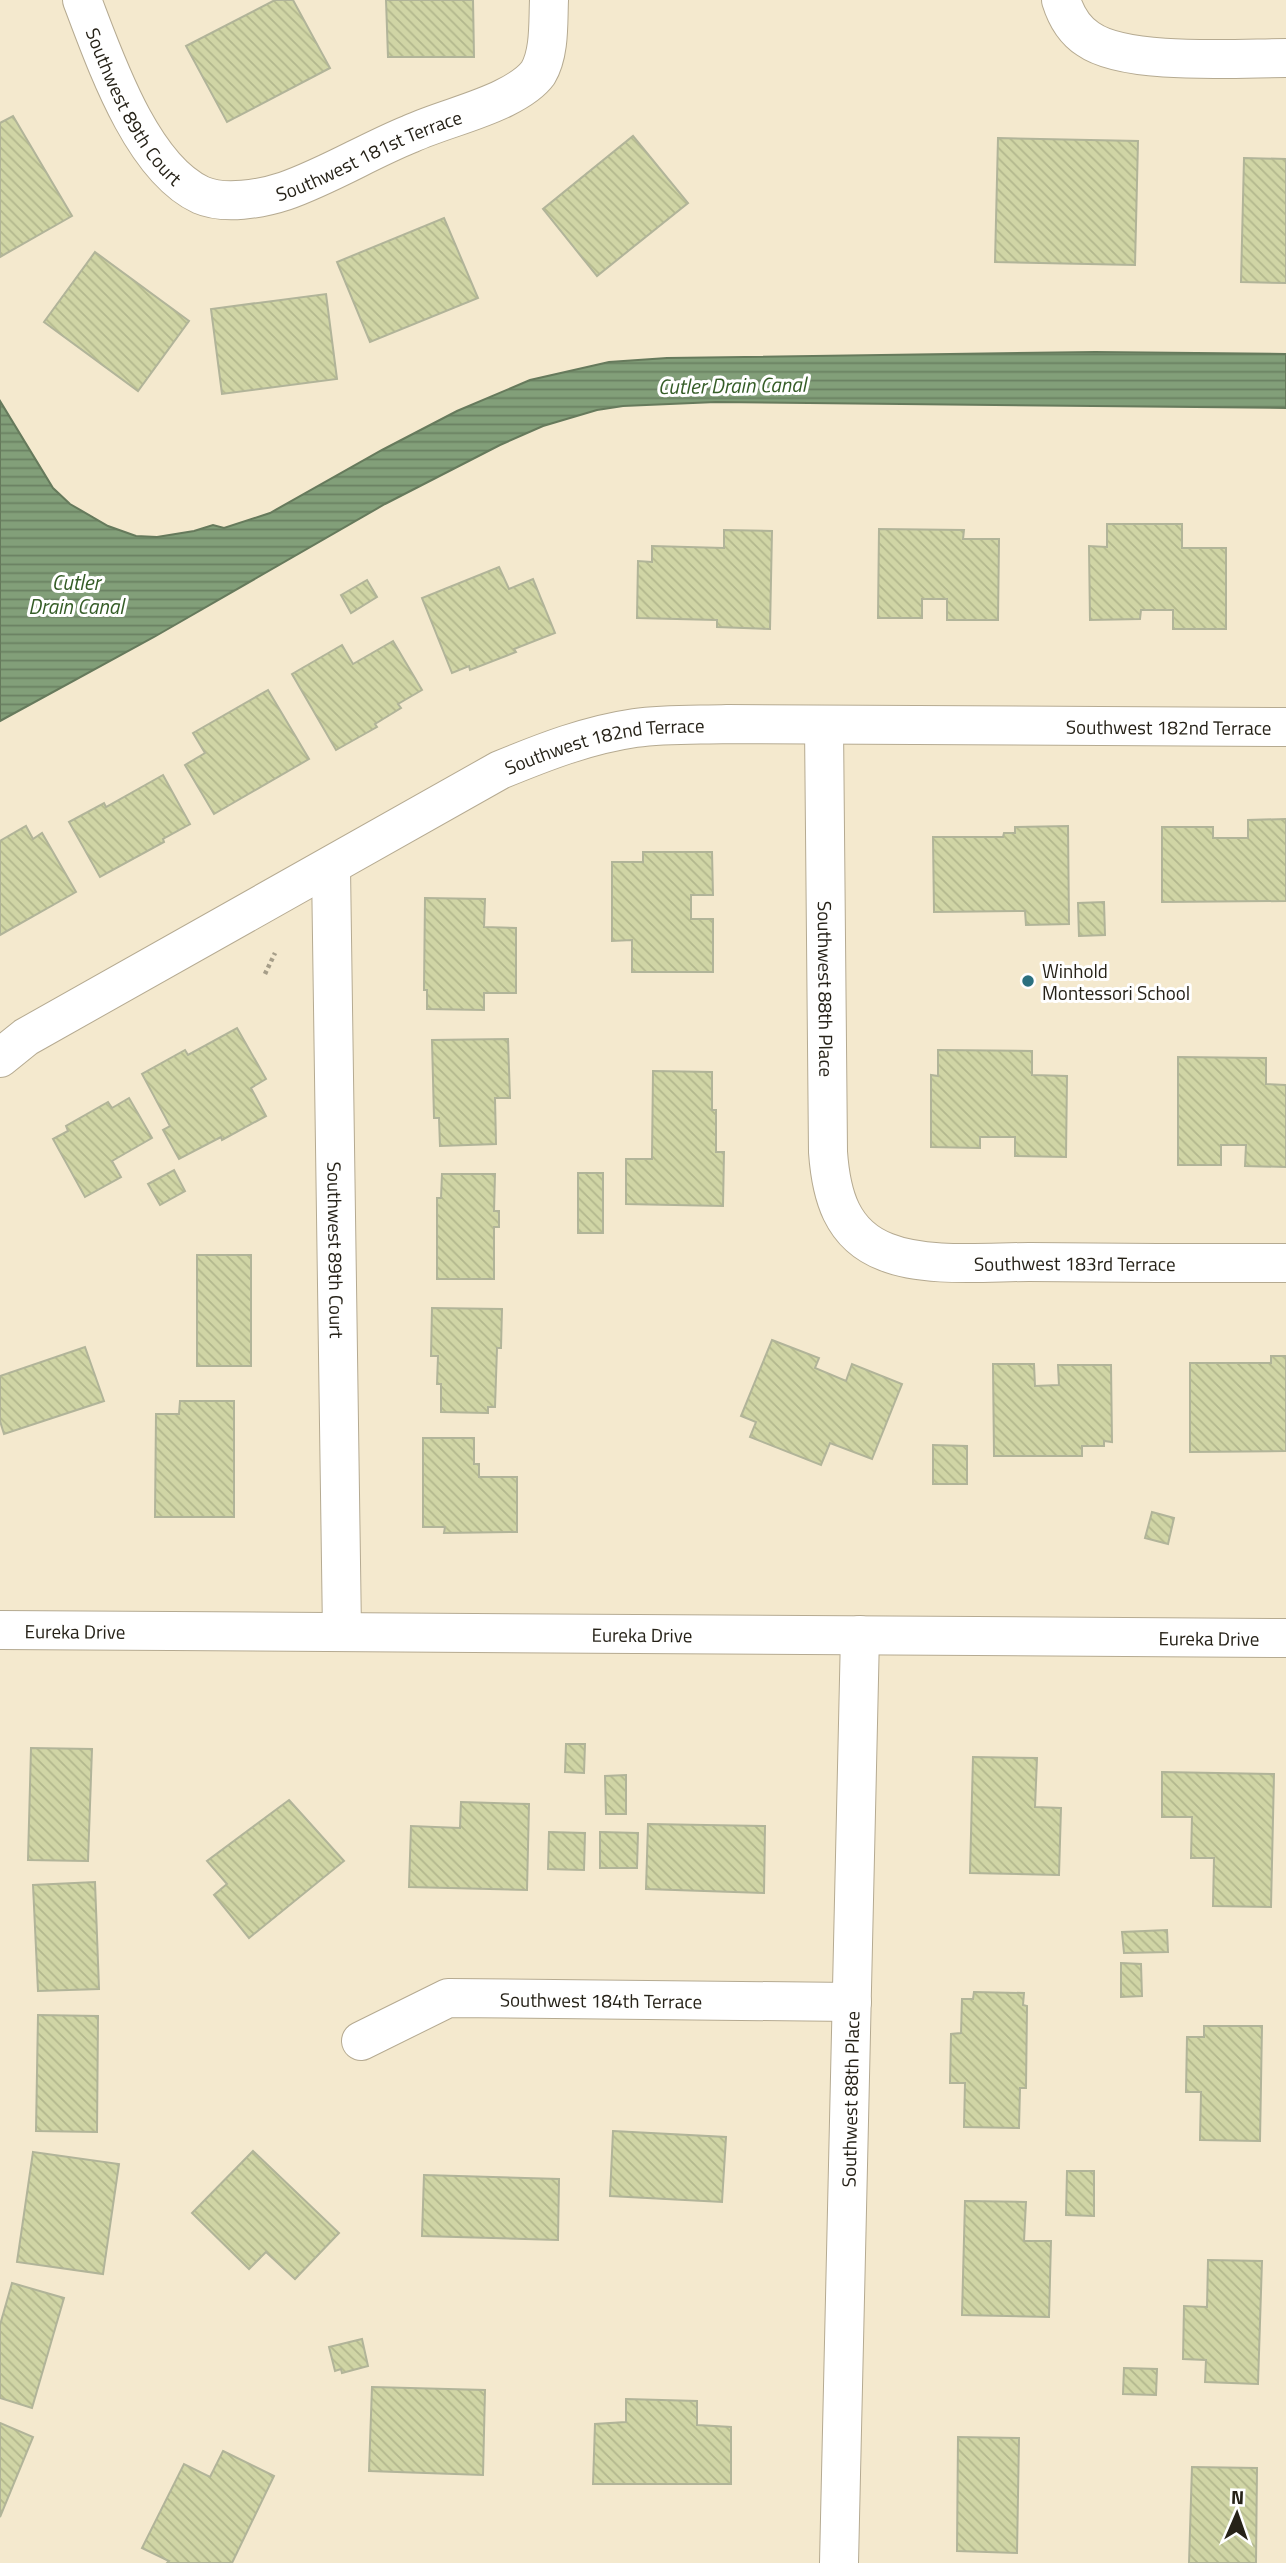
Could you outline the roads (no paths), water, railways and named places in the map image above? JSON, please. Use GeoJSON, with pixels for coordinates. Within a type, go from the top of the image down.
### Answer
{"type":"FeatureCollection","features":[{"type":"Feature","properties":{"kind":"street","name":"Southwest 89th Court"},"geometry":{"type":"LineString","coordinates":[[82,0],[111,71],[144,140],[181,184],[204,196]]}},
{"type":"Feature","properties":{"kind":"street","name":"Southwest 181st Terrace"},"geometry":{"type":"LineString","coordinates":[[204,196],[228,200],[257,198],[285,191],[409,134],[504,98],[527,84],[538,72],[546,50],[549,0]]}},
{"type":"Feature","properties":{"kind":"street"},"geometry":{"type":"LineString","coordinates":[[1068,14],[1089,40],[1110,50],[1134,55],[1286,58]]}},
{"type":"Feature","properties":{"kind":"street","name":"Southwest 182nd Terrace"},"geometry":{"type":"LineString","coordinates":[[0,1058],[26,1037],[500,770],[552,748],[634,728],[727,724],[1286,727]]}},
{"type":"Feature","properties":{"kind":"street","name":"Southwest 88th Place"},"geometry":{"type":"LineString","coordinates":[[824,725],[830,1177],[836,1204],[849,1225],[867,1241]]}},
{"type":"Feature","properties":{"kind":"street","name":"Southwest 89th Court"},"geometry":{"type":"LineString","coordinates":[[331,867],[342,1632]]}},
{"type":"Feature","properties":{"kind":"street","name":"Southwest 183rd Terrace"},"geometry":{"type":"LineString","coordinates":[[867,1241],[885,1252],[946,1262],[1286,1263]]}},
{"type":"Feature","properties":{"kind":"street","name":"Eureka Drive"},"geometry":{"type":"LineString","coordinates":[[0,1630],[1286,1638]]}},
{"type":"Feature","properties":{"kind":"street","name":"Southwest 88th Place"},"geometry":{"type":"LineString","coordinates":[[839,2563],[860,1635]]}},
{"type":"Feature","properties":{"kind":"street","name":"Southwest 184th Terrace"},"geometry":{"type":"LineString","coordinates":[[361,2042],[448,1998],[852,2002]]}},
{"type":"Feature","properties":{"kind":"water","name":"Cutler Drain Canal"},"geometry":{"type":"Polygon","coordinates":[[[1095,352],[1286,354],[1286,408],[716,402],[623,406],[597,410],[543,426],[500,445],[385,504],[154,637],[0,721],[0,401],[53,488],[70,504],[108,526],[136,536],[157,537],[213,525],[224,528],[270,513],[457,411],[530,380],[609,362],[667,358],[1095,352]]]}},
{"type":"Feature","properties":{"kind":"place","name":"Winhold Montessori School"},"geometry":{"type":"Point","coordinates":[1028,981]}}]}
